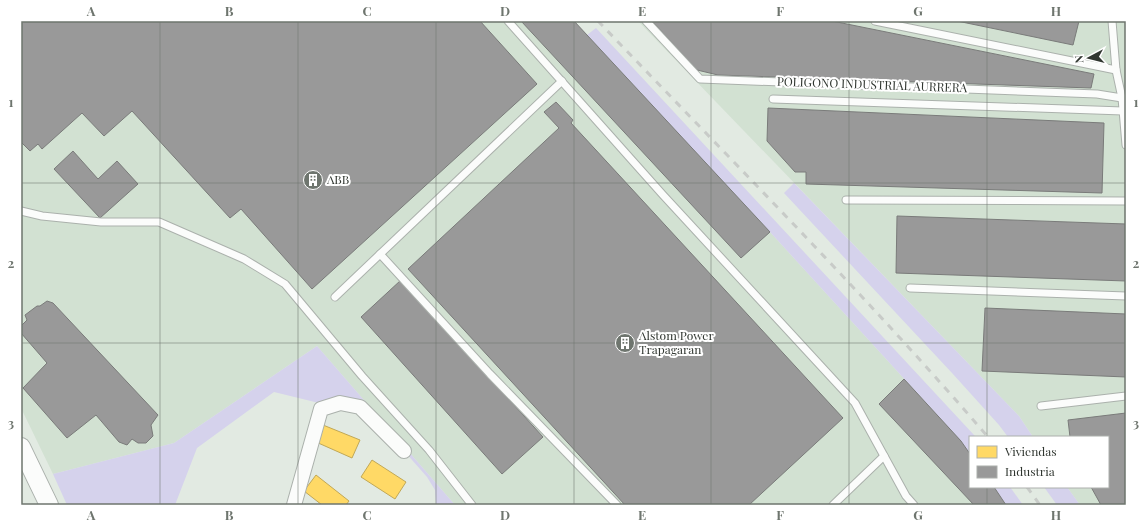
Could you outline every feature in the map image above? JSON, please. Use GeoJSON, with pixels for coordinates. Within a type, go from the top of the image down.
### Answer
{"type":"FeatureCollection","features":[{"type":"Feature","properties":{"kind":"street"},"geometry":{"type":"LineString","coordinates":[[294,505],[321,409],[340,403],[360,407],[404,451]]}},
{"type":"Feature","properties":{"kind":"street"},"geometry":{"type":"LineString","coordinates":[[21,446],[49,505]]}},
{"type":"Feature","properties":{"kind":"lane"},"geometry":{"type":"LineString","coordinates":[[508,21],[663,195],[855,403],[906,496],[914,505]]}},
{"type":"Feature","properties":{"kind":"lane","name":"POLIGONO INDUSTRIAL AURRERA"},"geometry":{"type":"LineString","coordinates":[[646,21],[700,79],[1097,94],[1122,98]]}},
{"type":"Feature","properties":{"kind":"lane"},"geometry":{"type":"LineString","coordinates":[[875,21],[1116,70]]}},
{"type":"Feature","properties":{"kind":"lane"},"geometry":{"type":"LineString","coordinates":[[1112,21],[1116,70],[1122,98],[1126,146]]}},
{"type":"Feature","properties":{"kind":"lane"},"geometry":{"type":"LineString","coordinates":[[335,297],[562,81]]}},
{"type":"Feature","properties":{"kind":"lane"},"geometry":{"type":"LineString","coordinates":[[773,99],[1123,110]]}},
{"type":"Feature","properties":{"kind":"lane"},"geometry":{"type":"LineString","coordinates":[[846,200],[1126,201]]}},
{"type":"Feature","properties":{"kind":"lane"},"geometry":{"type":"LineString","coordinates":[[21,211],[42,216],[101,222],[159,222],[244,259],[285,284],[362,376],[429,450],[472,505]]}},
{"type":"Feature","properties":{"kind":"lane"},"geometry":{"type":"LineString","coordinates":[[380,254],[490,374],[617,505]]}},
{"type":"Feature","properties":{"kind":"lane"},"geometry":{"type":"LineString","coordinates":[[910,288],[1126,296]]}},
{"type":"Feature","properties":{"kind":"lane"},"geometry":{"type":"LineString","coordinates":[[1041,406],[1126,396]]}},
{"type":"Feature","properties":{"kind":"lane"},"geometry":{"type":"LineString","coordinates":[[833,505],[884,456]]}},
{"type":"Feature","properties":{"kind":"shaded area"},"geometry":{"type":"Polygon","coordinates":[[[21,21],[574,21],[961,441],[969,453],[969,488],[995,488],[1006,505],[455,505],[317,346],[174,443],[53,474],[21,408],[21,21]]]}},
{"type":"Feature","properties":{"kind":"shaded area"},"geometry":{"type":"Polygon","coordinates":[[[638,21],[1126,21],[1126,505],[1080,505],[1068,488],[1109,488],[1109,436],[1032,436],[1019,416],[638,21]]]}},
{"type":"Feature","properties":{"kind":"shaded area"},"geometry":{"type":"Polygon","coordinates":[[[596,28],[975,436],[969,436],[969,453],[961,441],[770,232],[587,35],[596,28]]]}},
{"type":"Feature","properties":{"kind":"shaded area"},"geometry":{"type":"Polygon","coordinates":[[[794,183],[1019,416],[1032,436],[1007,436],[952,373],[784,193],[794,183]]]}},
{"type":"Feature","properties":{"kind":"shaded area"},"geometry":{"type":"Polygon","coordinates":[[[317,346],[455,505],[436,505],[435,490],[427,477],[361,402],[319,403],[274,392],[197,448],[175,505],[67,505],[53,474],[174,443],[317,346]]]}},
{"type":"Feature","properties":{"kind":"shaded area"},"geometry":{"type":"Polygon","coordinates":[[[995,488],[1011,488],[1023,505],[1006,505],[995,488]]]}},
{"type":"Feature","properties":{"kind":"shaded area"},"geometry":{"type":"Polygon","coordinates":[[[1045,488],[1068,488],[1080,505],[1057,505],[1045,488]]]}},
{"type":"Feature","properties":{"kind":"building: Viviendas"},"geometry":{"type":"Polygon","coordinates":[[[323,425],[360,440],[352,458],[316,442],[323,425]]]}},
{"type":"Feature","properties":{"kind":"building: Viviendas"},"geometry":{"type":"Polygon","coordinates":[[[372,460],[406,482],[395,499],[361,477],[372,460]]]}},
{"type":"Feature","properties":{"kind":"building: Viviendas"},"geometry":{"type":"Polygon","coordinates":[[[316,475],[349,501],[346,505],[322,505],[304,491],[316,475]]]}},
{"type":"Feature","properties":{"kind":"building: Industria","name":"ABB"},"geometry":{"type":"Polygon","coordinates":[[[21,21],[480,21],[537,84],[312,289],[241,209],[230,218],[132,111],[104,136],[82,113],[42,149],[38,144],[30,151],[21,142],[21,21]]]}},
{"type":"Feature","properties":{"kind":"building: Industria"},"geometry":{"type":"Polygon","coordinates":[[[521,21],[574,21],[770,232],[741,258],[521,21]]]}},
{"type":"Feature","properties":{"kind":"building: Industria"},"geometry":{"type":"Polygon","coordinates":[[[652,21],[832,21],[1094,74],[1091,88],[718,75],[697,70],[652,21]]]}},
{"type":"Feature","properties":{"kind":"building: Industria"},"geometry":{"type":"Polygon","coordinates":[[[957,21],[1079,21],[1073,45],[957,21]]]}},
{"type":"Feature","properties":{"kind":"building: Industria","name":"Alstom Power Trapagaran"},"geometry":{"type":"Polygon","coordinates":[[[556,102],[573,120],[571,123],[843,418],[749,505],[625,505],[408,269],[559,128],[544,112],[556,102]]]}},
{"type":"Feature","properties":{"kind":"building: Industria"},"geometry":{"type":"Polygon","coordinates":[[[768,108],[1104,123],[1102,193],[806,184],[806,172],[795,172],[767,141],[768,108]]]}},
{"type":"Feature","properties":{"kind":"building: Industria"},"geometry":{"type":"Polygon","coordinates":[[[73,151],[98,179],[117,161],[138,184],[100,218],[54,169],[73,151]]]}},
{"type":"Feature","properties":{"kind":"building: Industria"},"geometry":{"type":"Polygon","coordinates":[[[897,216],[1126,224],[1126,281],[896,273],[897,216]]]}},
{"type":"Feature","properties":{"kind":"building: Industria"},"geometry":{"type":"Polygon","coordinates":[[[401,280],[543,437],[502,474],[361,317],[401,280]]]}},
{"type":"Feature","properties":{"kind":"building: Industria"},"geometry":{"type":"Polygon","coordinates":[[[47,301],[53,303],[158,415],[151,425],[153,436],[146,443],[138,443],[132,439],[127,445],[119,442],[96,415],[67,438],[23,388],[47,363],[21,333],[21,326],[27,320],[25,315],[47,301]]]}},
{"type":"Feature","properties":{"kind":"building: Industria"},"geometry":{"type":"Polygon","coordinates":[[[985,308],[1126,314],[1126,377],[982,371],[985,308]]]}},
{"type":"Feature","properties":{"kind":"building: Industria"},"geometry":{"type":"Polygon","coordinates":[[[904,379],[961,441],[969,453],[969,488],[995,488],[1006,505],[974,505],[879,404],[904,379]]]}},
{"type":"Feature","properties":{"kind":"building: Industria"},"geometry":{"type":"Polygon","coordinates":[[[1126,413],[1126,505],[1101,505],[1092,488],[1109,488],[1109,436],[1070,436],[1068,420],[1126,413]]]}},
{"type":"Feature","properties":{"kind":"railway"},"geometry":{"type":"LineString","coordinates":[[598,21],[845,278],[987,436]]}},
{"type":"Feature","properties":{"kind":"railway"},"geometry":{"type":"LineString","coordinates":[[1028,488],[1040,505]]}},
{"type":"Feature","properties":{"kind":"place","name":"ABB"},"geometry":{"type":"Point","coordinates":[313,180]}},
{"type":"Feature","properties":{"kind":"place","name":"Alstom Power Trapagaran"},"geometry":{"type":"Point","coordinates":[625,343]}}]}
